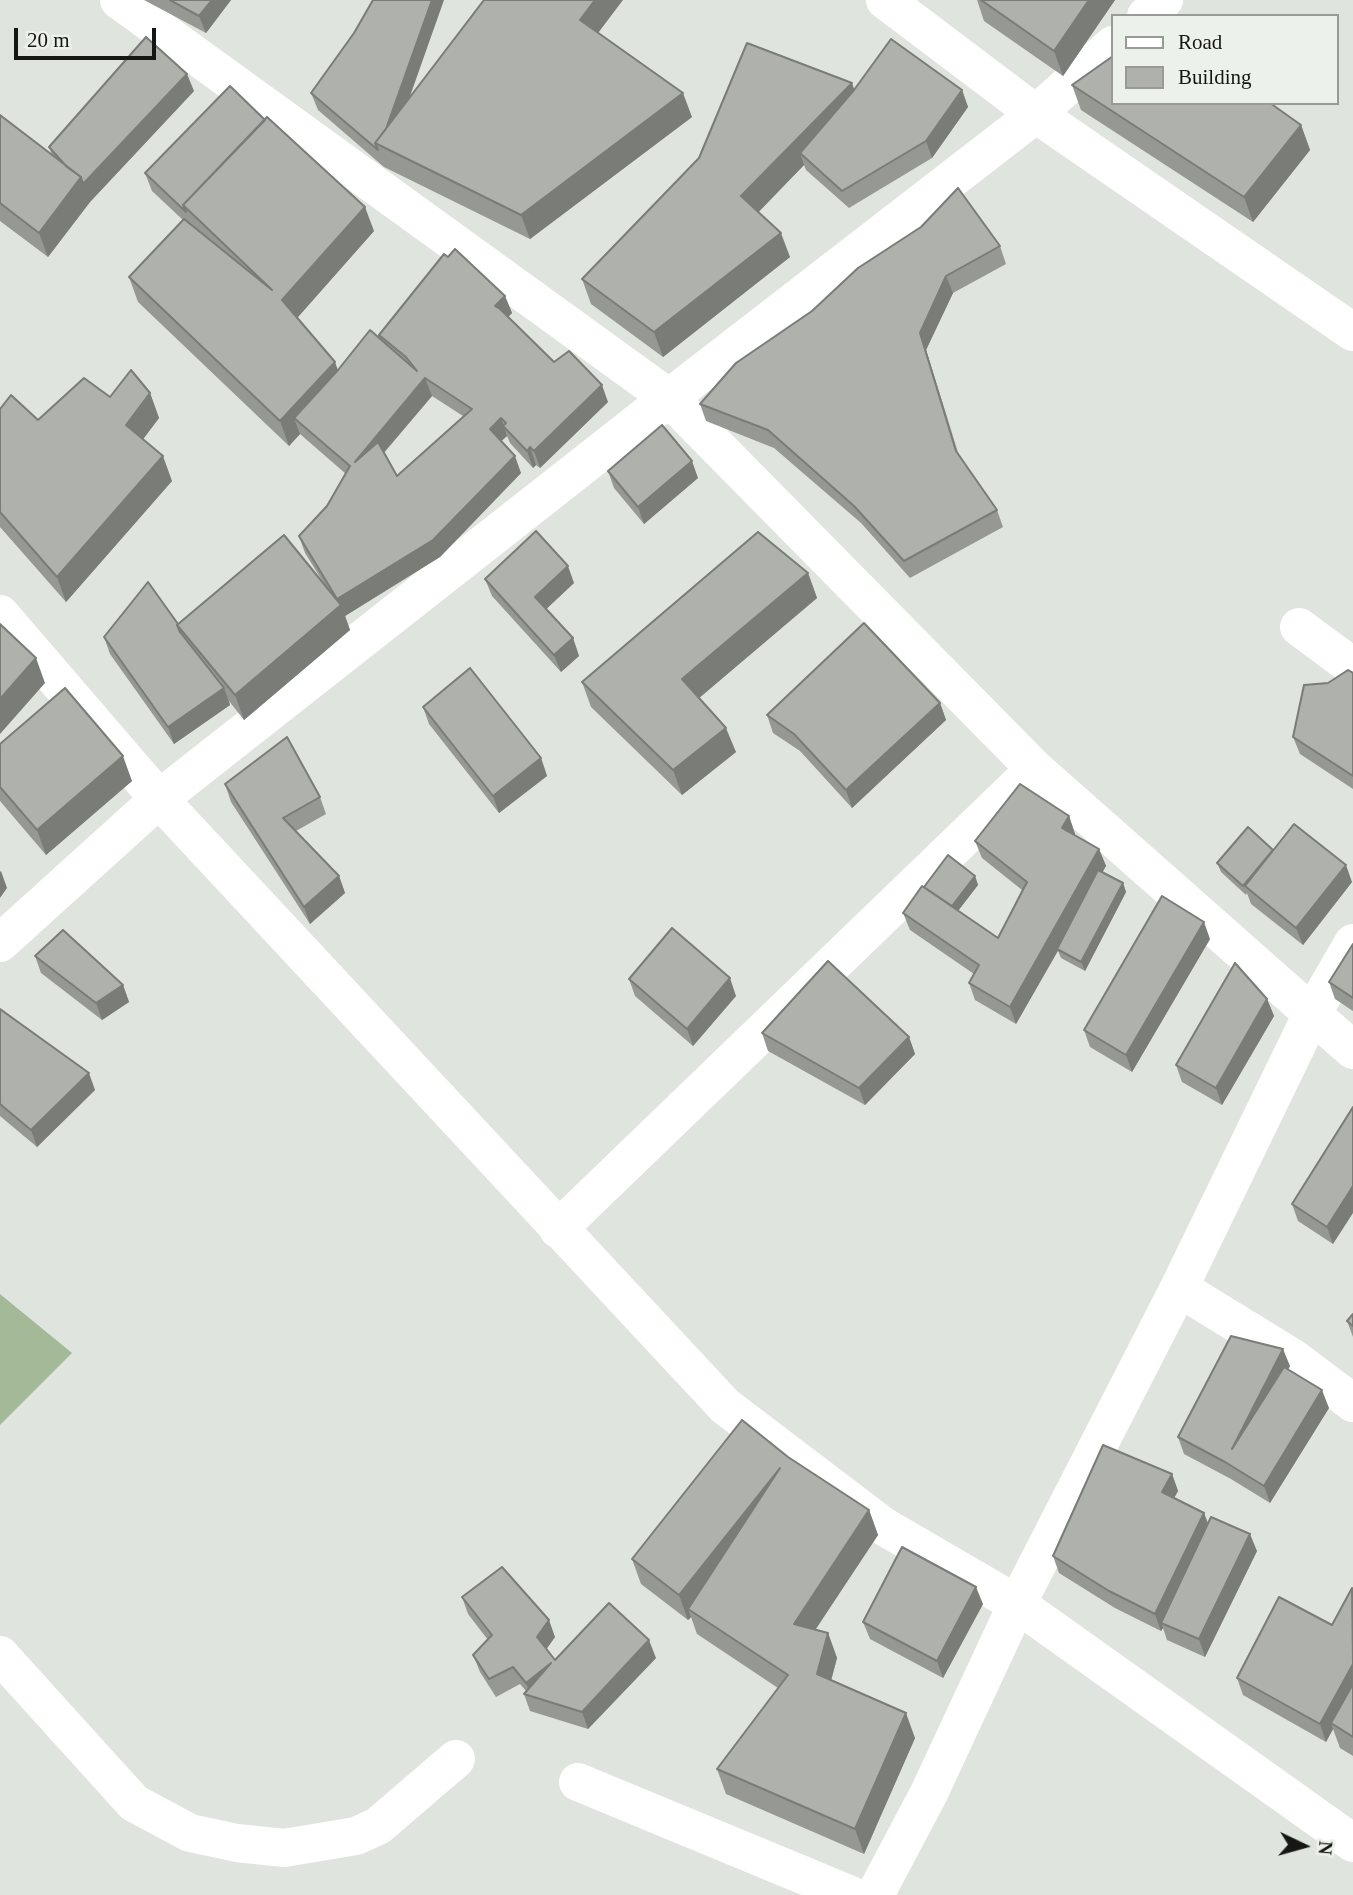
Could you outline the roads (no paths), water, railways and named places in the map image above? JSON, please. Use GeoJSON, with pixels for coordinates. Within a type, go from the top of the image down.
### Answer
{"type":"FeatureCollection","features":[{"type":"Feature","properties":{"kind":"street"},"geometry":{"type":"LineString","coordinates":[[119,0],[668,398],[1035,769],[1353,1051]]}},
{"type":"Feature","properties":{"kind":"street"},"geometry":{"type":"LineString","coordinates":[[885,0],[1036,114],[1353,332]]}},
{"type":"Feature","properties":{"kind":"street"},"geometry":{"type":"LineString","coordinates":[[1148,14],[1164,0]]}},
{"type":"Feature","properties":{"kind":"street"},"geometry":{"type":"LineString","coordinates":[[0,943],[159,799],[668,398],[1036,114],[1112,47]]}},
{"type":"Feature","properties":{"kind":"street"},"geometry":{"type":"LineString","coordinates":[[0,614],[159,799],[725,1406],[883,1525],[1017,1604],[1353,1843]]}},
{"type":"Feature","properties":{"kind":"street"},"geometry":{"type":"LineString","coordinates":[[1299,628],[1353,667]]}},
{"type":"Feature","properties":{"kind":"street"},"geometry":{"type":"LineString","coordinates":[[558,1229],[1035,769]]}},
{"type":"Feature","properties":{"kind":"street"},"geometry":{"type":"LineString","coordinates":[[875,1895],[929,1793],[1017,1604],[1179,1289],[1312,1014],[1353,943]]}},
{"type":"Feature","properties":{"kind":"street"},"geometry":{"type":"LineString","coordinates":[[1179,1289],[1293,1358],[1353,1403]]}},
{"type":"Feature","properties":{"kind":"street"},"geometry":{"type":"LineString","coordinates":[[0,1655],[134,1803],[190,1833],[284,1849],[356,1836],[378,1826],[456,1759]]}},
{"type":"Feature","properties":{"kind":"street"},"geometry":{"type":"LineString","coordinates":[[578,1782],[851,1895]]}}]}
